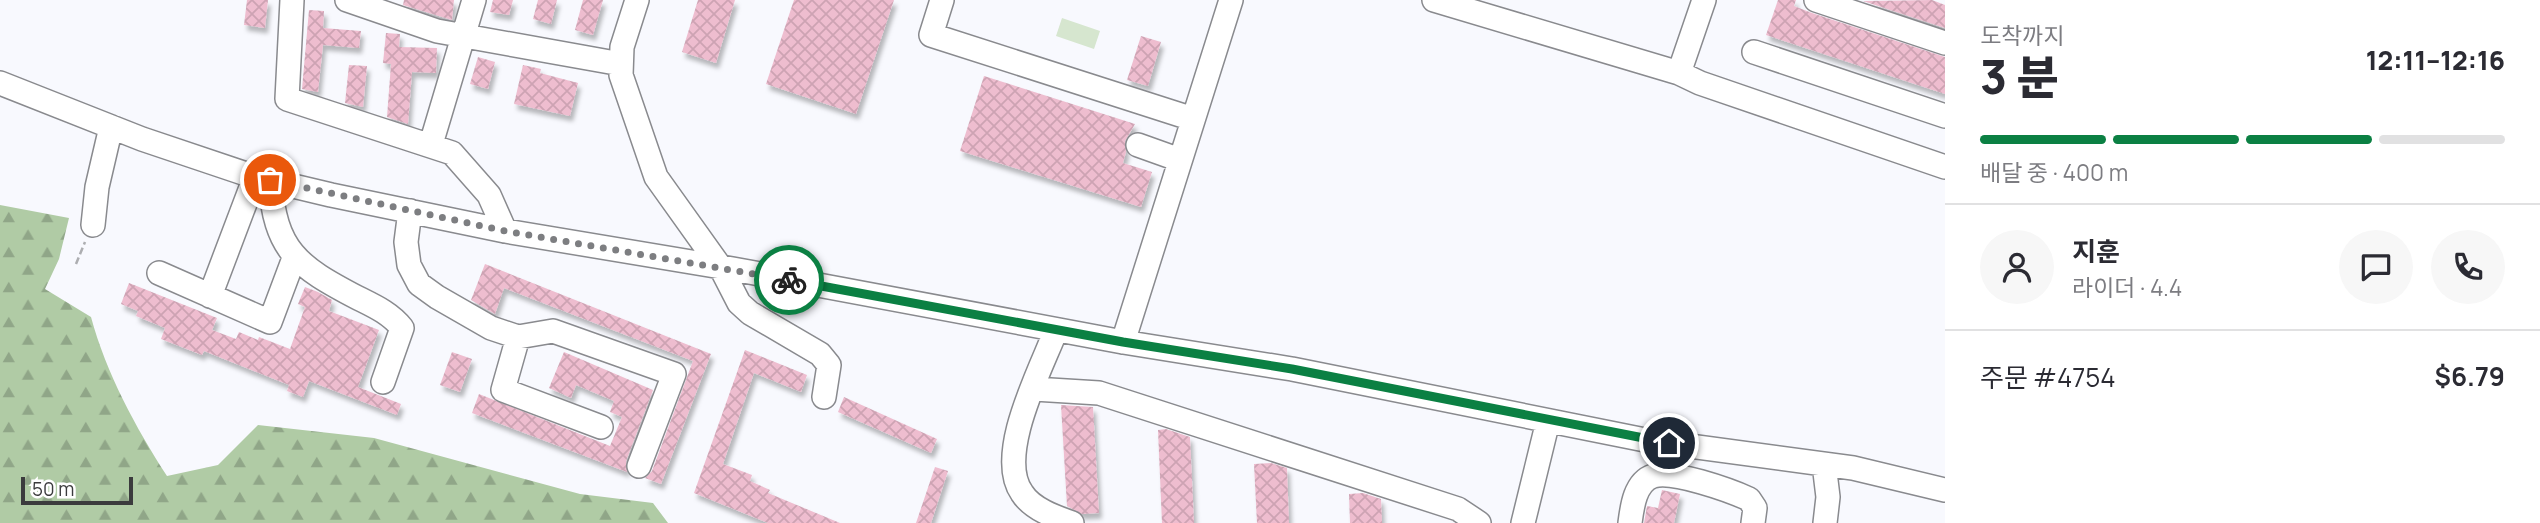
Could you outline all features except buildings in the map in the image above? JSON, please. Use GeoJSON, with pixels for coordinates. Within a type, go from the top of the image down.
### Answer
{"type":"FeatureCollection","features":[{"type":"Feature","properties":{"kind":"street"},"geometry":{"type":"LineString","coordinates":[[292,0],[287,99],[452,153],[489,195],[505,231]]}},
{"type":"Feature","properties":{"kind":"street"},"geometry":{"type":"LineString","coordinates":[[347,0],[437,31],[621,64]]}},
{"type":"Feature","properties":{"kind":"street"},"geometry":{"type":"LineString","coordinates":[[431,144],[474,0]]}},
{"type":"Feature","properties":{"kind":"street"},"geometry":{"type":"LineString","coordinates":[[637,0],[622,47],[621,64],[628,99],[656,177],[721,268],[739,303],[750,313],[820,354],[829,365],[824,397]]}},
{"type":"Feature","properties":{"kind":"street"},"geometry":{"type":"LineString","coordinates":[[942,0],[931,35],[1193,119]]}},
{"type":"Feature","properties":{"kind":"street"},"geometry":{"type":"LineString","coordinates":[[1123,342],[1231,0]]}},
{"type":"Feature","properties":{"kind":"street"},"geometry":{"type":"LineString","coordinates":[[1434,0],[1679,74],[1945,167]]}},
{"type":"Feature","properties":{"kind":"street"},"geometry":{"type":"LineString","coordinates":[[1679,74],[1704,0]]}},
{"type":"Feature","properties":{"kind":"street"},"geometry":{"type":"LineString","coordinates":[[1816,0],[1945,43]]}},
{"type":"Feature","properties":{"kind":"street"},"geometry":{"type":"LineString","coordinates":[[1754,52],[1945,116]]}},
{"type":"Feature","properties":{"kind":"street"},"geometry":{"type":"LineString","coordinates":[[0,83],[111,127],[263,178],[505,231],[1123,342],[1292,369],[1645,440],[1824,464],[1945,490]]}},
{"type":"Feature","properties":{"kind":"street"},"geometry":{"type":"LineString","coordinates":[[93,225],[97,187],[111,127]]}},
{"type":"Feature","properties":{"kind":"street"},"geometry":{"type":"LineString","coordinates":[[1138,145],[1180,160]]}},
{"type":"Feature","properties":{"kind":"street"},"geometry":{"type":"LineString","coordinates":[[263,178],[280,235],[294,258],[333,285],[393,316],[402,328],[383,382]]}},
{"type":"Feature","properties":{"kind":"street"},"geometry":{"type":"LineString","coordinates":[[210,296],[263,178]]}},
{"type":"Feature","properties":{"kind":"street"},"geometry":{"type":"LineString","coordinates":[[410,211],[406,242],[409,265],[419,285],[491,328],[518,337],[553,331],[674,374],[639,466]]}},
{"type":"Feature","properties":{"kind":"street"},"geometry":{"type":"LineString","coordinates":[[159,273],[270,322],[294,258]]}},
{"type":"Feature","properties":{"kind":"street"},"geometry":{"type":"LineString","coordinates":[[1056,330],[1018,431],[1012,460],[1014,479],[1023,495],[1050,515],[1072,523]]}},
{"type":"Feature","properties":{"kind":"street"},"geometry":{"type":"LineString","coordinates":[[518,337],[503,390],[601,427]]}},
{"type":"Feature","properties":{"kind":"street"},"geometry":{"type":"LineString","coordinates":[[1034,388],[1099,393],[1458,509],[1479,523]]}},
{"type":"Feature","properties":{"kind":"street"},"geometry":{"type":"LineString","coordinates":[[1523,523],[1548,421]]}},
{"type":"Feature","properties":{"kind":"street"},"geometry":{"type":"LineString","coordinates":[[1734,492],[1741,453]]}},
{"type":"Feature","properties":{"kind":"street"},"geometry":{"type":"LineString","coordinates":[[1824,464],[1828,497],[1825,523]]}},
{"type":"Feature","properties":{"kind":"street"},"geometry":{"type":"LineString","coordinates":[[1630,523],[1641,485],[1653,476],[1674,476],[1734,492],[1749,499],[1755,508],[1753,523]]}},
{"type":"Feature","properties":{"kind":"path"},"geometry":{"type":"LineString","coordinates":[[76,264],[93,225]]}},
{"type":"Feature","properties":{"kind":"green space"},"geometry":{"type":"Polygon","coordinates":[[[1062,18],[1100,31],[1094,49],[1056,36],[1062,18]]]}},
{"type":"Feature","properties":{"kind":"green space"},"geometry":{"type":"Polygon","coordinates":[[[0,205],[69,218],[59,259],[45,289],[91,317],[123,400],[167,476],[218,465],[258,425],[374,438],[580,494],[653,503],[668,523],[0,523],[0,205]]]}},
{"type":"Feature","properties":{"kind":"way so far"},"geometry":{"type":"LineString","coordinates":[[270,180],[505,231],[789,280]]}},
{"type":"Feature","properties":{"kind":"route"},"geometry":{"type":"LineString","coordinates":[[789,280],[1123,342],[1292,369],[1669,443]]}}]}
